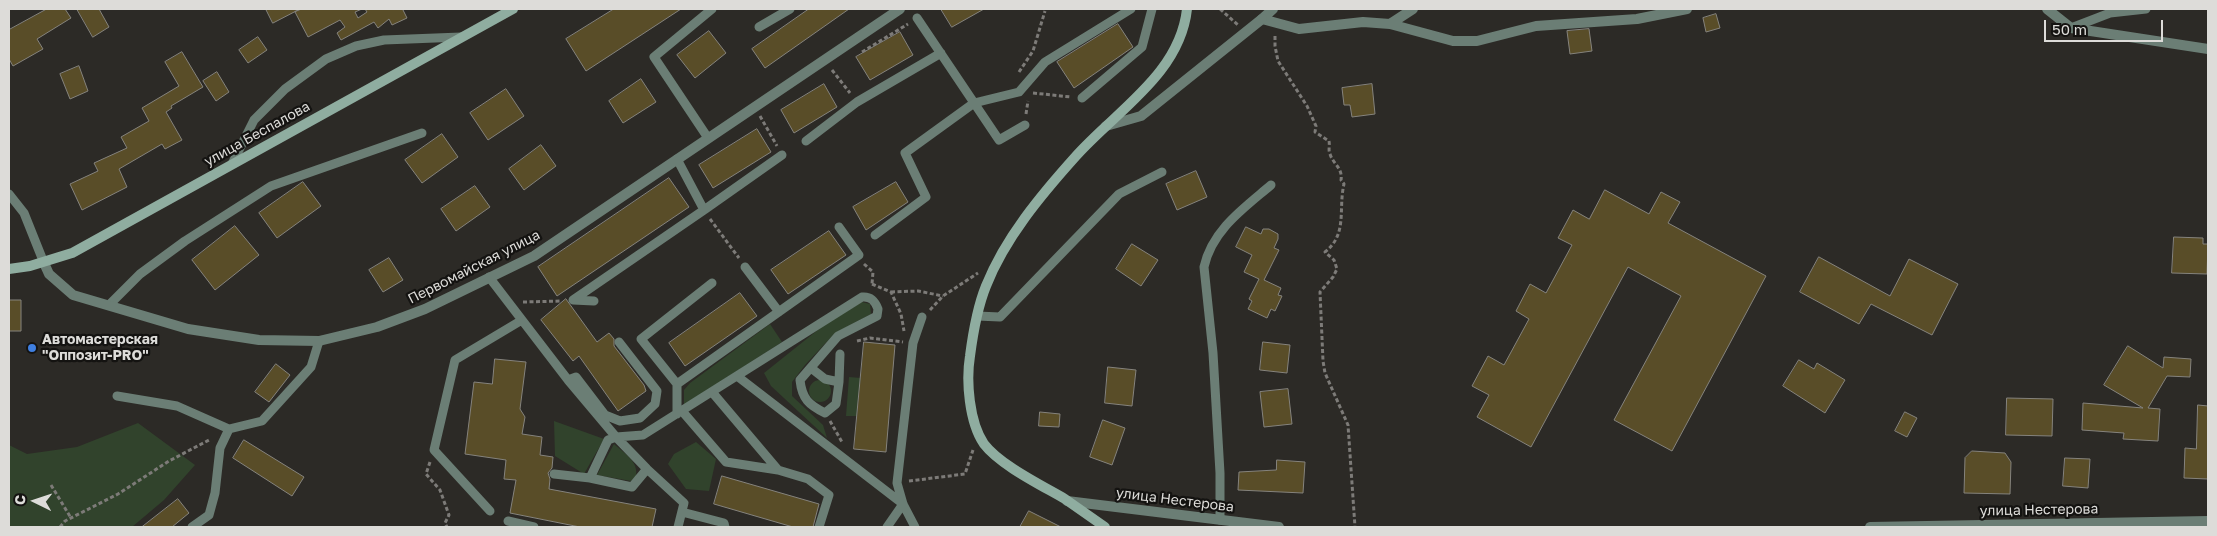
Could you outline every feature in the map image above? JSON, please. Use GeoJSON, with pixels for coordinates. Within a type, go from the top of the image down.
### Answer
{"type":"FeatureCollection","features":[{"type":"Feature","properties":{"kind":"main road","name":"улица Беспалова"},"geometry":{"type":"LineString","coordinates":[[9,269],[72,254],[513,9]]}},
{"type":"Feature","properties":{"kind":"main road"},"geometry":{"type":"LineString","coordinates":[[1105,527],[1067,501],[1009,466],[984,444],[969,401],[968,366],[986,286],[1026,215],[1077,155],[1146,89],[1170,55],[1185,25],[1187,9]]}},
{"type":"Feature","properties":{"kind":"street","name":"Первомайская улица"},"geometry":{"type":"LineString","coordinates":[[44,262],[49,274],[73,295],[188,329],[259,340],[319,341],[378,327],[426,308],[534,256],[900,9]]}},
{"type":"Feature","properties":{"kind":"street"},"geometry":{"type":"LineString","coordinates":[[1106,126],[1141,116],[1246,32],[1266,20],[1273,9]]}},
{"type":"Feature","properties":{"kind":"street"},"geometry":{"type":"LineString","coordinates":[[1390,24],[1413,9]]}},
{"type":"Feature","properties":{"kind":"street"},"geometry":{"type":"LineString","coordinates":[[1266,20],[1299,29],[1363,22],[1390,24],[1454,41],[1478,41],[1536,26],[1637,19],[1687,9]]}},
{"type":"Feature","properties":{"kind":"street"},"geometry":{"type":"LineString","coordinates":[[2047,9],[2071,28],[2208,49]]}},
{"type":"Feature","properties":{"kind":"street","name":"улица Нестерова"},"geometry":{"type":"LineString","coordinates":[[1067,501],[1279,527]]}},
{"type":"Feature","properties":{"kind":"street","name":"улица Нестерова"},"geometry":{"type":"LineString","coordinates":[[1870,527],[2208,521]]}},
{"type":"Feature","properties":{"kind":"lane"},"geometry":{"type":"LineString","coordinates":[[708,138],[654,57],[712,9]]}},
{"type":"Feature","properties":{"kind":"lane"},"geometry":{"type":"LineString","coordinates":[[759,27],[790,9]]}},
{"type":"Feature","properties":{"kind":"lane"},"geometry":{"type":"LineString","coordinates":[[875,235],[926,197],[905,153],[974,103],[1019,92],[1045,62],[1131,9]]}},
{"type":"Feature","properties":{"kind":"lane"},"geometry":{"type":"LineString","coordinates":[[1082,98],[1142,47],[1152,9]]}},
{"type":"Feature","properties":{"kind":"lane"},"geometry":{"type":"LineString","coordinates":[[2071,28],[2110,13],[2146,9]]}},
{"type":"Feature","properties":{"kind":"lane"},"geometry":{"type":"LineString","coordinates":[[917,18],[999,140],[1025,125]]}},
{"type":"Feature","properties":{"kind":"lane"},"geometry":{"type":"LineString","coordinates":[[232,164],[254,120],[285,89],[326,59],[356,46],[384,40],[461,38]]}},
{"type":"Feature","properties":{"kind":"lane"},"geometry":{"type":"LineString","coordinates":[[806,141],[857,102],[941,53]]}},
{"type":"Feature","properties":{"kind":"lane"},"geometry":{"type":"LineString","coordinates":[[109,305],[140,274],[184,240],[271,186],[422,133]]}},
{"type":"Feature","properties":{"kind":"lane"},"geometry":{"type":"LineString","coordinates":[[573,300],[782,155]]}},
{"type":"Feature","properties":{"kind":"lane"},"geometry":{"type":"LineString","coordinates":[[676,159],[704,210]]}},
{"type":"Feature","properties":{"kind":"lane"},"geometry":{"type":"LineString","coordinates":[[978,316],[1000,317],[1119,194],[1162,172]]}},
{"type":"Feature","properties":{"kind":"lane"},"geometry":{"type":"LineString","coordinates":[[1220,520],[1220,473],[1213,354],[1204,266],[1216,236],[1231,220],[1271,185]]}},
{"type":"Feature","properties":{"kind":"lane"},"geometry":{"type":"LineString","coordinates":[[9,194],[24,213],[44,262]]}},
{"type":"Feature","properties":{"kind":"lane"},"geometry":{"type":"LineString","coordinates":[[677,384],[732,343],[780,312],[857,257],[859,255],[839,227]]}},
{"type":"Feature","properties":{"kind":"lane"},"geometry":{"type":"LineString","coordinates":[[745,267],[780,312]]}},
{"type":"Feature","properties":{"kind":"lane"},"geometry":{"type":"LineString","coordinates":[[489,277],[568,380],[616,437],[647,470],[684,503],[678,527]]}},
{"type":"Feature","properties":{"kind":"lane"},"geometry":{"type":"LineString","coordinates":[[712,283],[641,339],[677,384],[680,412],[726,462],[778,470],[808,479],[829,494],[820,527]]}},
{"type":"Feature","properties":{"kind":"lane"},"geometry":{"type":"LineString","coordinates":[[590,478],[608,440],[616,437],[643,435],[862,297],[868,296],[876,304],[878,309],[877,316],[838,336],[800,380],[802,394],[810,405],[825,413],[836,404],[840,354]]}},
{"type":"Feature","properties":{"kind":"lane"},"geometry":{"type":"LineString","coordinates":[[573,300],[594,301]]}},
{"type":"Feature","properties":{"kind":"lane"},"geometry":{"type":"LineString","coordinates":[[915,527],[903,504],[897,483],[909,343],[922,317]]}},
{"type":"Feature","properties":{"kind":"lane"},"geometry":{"type":"LineString","coordinates":[[490,511],[434,450],[454,360],[522,320]]}},
{"type":"Feature","properties":{"kind":"lane"},"geometry":{"type":"LineString","coordinates":[[117,396],[177,406],[229,429],[262,421],[311,367],[319,341]]}},
{"type":"Feature","properties":{"kind":"lane"},"geometry":{"type":"LineString","coordinates":[[568,380],[576,377],[605,415],[620,421],[640,418],[655,404],[657,391],[619,342]]}},
{"type":"Feature","properties":{"kind":"lane"},"geometry":{"type":"LineString","coordinates":[[811,368],[825,379],[839,382]]}},
{"type":"Feature","properties":{"kind":"lane"},"geometry":{"type":"LineString","coordinates":[[737,376],[903,504]]}},
{"type":"Feature","properties":{"kind":"lane"},"geometry":{"type":"LineString","coordinates":[[712,392],[778,470]]}},
{"type":"Feature","properties":{"kind":"lane"},"geometry":{"type":"LineString","coordinates":[[192,527],[209,515],[215,493],[220,448],[229,429]]}},
{"type":"Feature","properties":{"kind":"lane"},"geometry":{"type":"LineString","coordinates":[[554,474],[590,478],[632,487],[647,470]]}},
{"type":"Feature","properties":{"kind":"lane"},"geometry":{"type":"LineString","coordinates":[[887,527],[903,504]]}},
{"type":"Feature","properties":{"kind":"lane"},"geometry":{"type":"LineString","coordinates":[[682,512],[724,523],[725,527]]}},
{"type":"Feature","properties":{"kind":"lane"},"geometry":{"type":"LineString","coordinates":[[508,521],[534,527]]}},
{"type":"Feature","properties":{"kind":"path"},"geometry":{"type":"LineString","coordinates":[[1017,74],[1033,51],[1046,9]]}},
{"type":"Feature","properties":{"kind":"path"},"geometry":{"type":"LineString","coordinates":[[1220,9],[1246,32]]}},
{"type":"Feature","properties":{"kind":"path"},"geometry":{"type":"LineString","coordinates":[[1266,20],[1275,35],[1278,61],[1307,106],[1316,126],[1315,132],[1329,141],[1329,153],[1342,174],[1341,180],[1344,184],[1341,196],[1343,208],[1340,235],[1325,252],[1334,260],[1337,270],[1333,278],[1320,292],[1321,345],[1325,372],[1348,425],[1355,527]]}},
{"type":"Feature","properties":{"kind":"path"},"geometry":{"type":"LineString","coordinates":[[832,69],[857,102]]}},
{"type":"Feature","properties":{"kind":"path"},"geometry":{"type":"LineString","coordinates":[[1025,125],[1029,93],[1082,98]]}},
{"type":"Feature","properties":{"kind":"path"},"geometry":{"type":"LineString","coordinates":[[755,106],[782,155]]}},
{"type":"Feature","properties":{"kind":"path"},"geometry":{"type":"LineString","coordinates":[[704,210],[745,267]]}},
{"type":"Feature","properties":{"kind":"path"},"geometry":{"type":"LineString","coordinates":[[857,257],[873,272],[872,294],[868,296]]}},
{"type":"Feature","properties":{"kind":"path"},"geometry":{"type":"LineString","coordinates":[[922,317],[944,296],[965,280],[999,260]]}},
{"type":"Feature","properties":{"kind":"path"},"geometry":{"type":"LineString","coordinates":[[872,284],[891,292],[918,291],[944,296]]}},
{"type":"Feature","properties":{"kind":"path"},"geometry":{"type":"LineString","coordinates":[[840,354],[853,342],[870,338],[909,343],[901,314],[891,292]]}},
{"type":"Feature","properties":{"kind":"path"},"geometry":{"type":"LineString","coordinates":[[518,302],[573,300]]}},
{"type":"Feature","properties":{"kind":"path"},"geometry":{"type":"LineString","coordinates":[[60,527],[65,521],[118,494],[169,462],[229,429]]}},
{"type":"Feature","properties":{"kind":"path"},"geometry":{"type":"LineString","coordinates":[[897,483],[965,474],[979,433]]}},
{"type":"Feature","properties":{"kind":"path"},"geometry":{"type":"LineString","coordinates":[[434,450],[426,474],[440,490],[449,515],[445,524],[446,527]]}},
{"type":"Feature","properties":{"kind":"path"},"geometry":{"type":"LineString","coordinates":[[51,484],[71,518]]}},
{"type":"Feature","properties":{"kind":"green space"},"geometry":{"type":"Polygon","coordinates":[[[862,302],[870,304],[871,314],[835,333],[792,382],[792,396],[823,425],[827,438],[771,386],[764,373],[824,325],[862,302]]]}},
{"type":"Feature","properties":{"kind":"green space"},"geometry":{"type":"Polygon","coordinates":[[[770,324],[782,342],[684,405],[684,390],[690,383],[770,324]]]}},
{"type":"Feature","properties":{"kind":"green space"},"geometry":{"type":"Polygon","coordinates":[[[849,377],[861,378],[857,416],[846,416],[849,377]]]}},
{"type":"Feature","properties":{"kind":"green space"},"geometry":{"type":"Polygon","coordinates":[[[820,380],[828,383],[831,391],[828,399],[820,402],[812,399],[809,391],[812,383],[820,380]]]}},
{"type":"Feature","properties":{"kind":"green space"},"geometry":{"type":"Polygon","coordinates":[[[554,421],[604,439],[584,474],[555,456],[554,421]]]}},
{"type":"Feature","properties":{"kind":"green space"},"geometry":{"type":"Polygon","coordinates":[[[138,423],[195,465],[164,500],[132,527],[9,527],[9,445],[27,454],[77,447],[138,423]]]}},
{"type":"Feature","properties":{"kind":"green space"},"geometry":{"type":"Polygon","coordinates":[[[696,442],[716,459],[709,491],[686,489],[668,464],[674,454],[696,442]]]}},
{"type":"Feature","properties":{"kind":"green space"},"geometry":{"type":"Polygon","coordinates":[[[614,444],[630,458],[635,466],[636,477],[631,481],[597,475],[614,444]]]}},
{"type":"Feature","properties":{"kind":"building"},"geometry":{"type":"Polygon","coordinates":[[[47,9],[65,9],[71,18],[37,39],[43,49],[13,66],[9,59],[9,30],[47,9]]]}},
{"type":"Feature","properties":{"kind":"building"},"geometry":{"type":"Polygon","coordinates":[[[77,9],[99,9],[109,27],[93,37],[77,9]]]}},
{"type":"Feature","properties":{"kind":"building"},"geometry":{"type":"Polygon","coordinates":[[[266,9],[300,9],[273,23],[266,9]]]}},
{"type":"Feature","properties":{"kind":"building"},"geometry":{"type":"Polygon","coordinates":[[[302,9],[362,9],[355,12],[358,18],[367,12],[365,9],[404,9],[407,18],[392,25],[389,19],[378,28],[374,22],[341,40],[337,33],[345,27],[340,20],[308,37],[295,12],[302,9]]]}},
{"type":"Feature","properties":{"kind":"building"},"geometry":{"type":"Polygon","coordinates":[[[614,9],[681,9],[586,71],[566,39],[614,9]]]}},
{"type":"Feature","properties":{"kind":"building"},"geometry":{"type":"Polygon","coordinates":[[[809,9],[849,9],[765,68],[752,49],[809,9]]]}},
{"type":"Feature","properties":{"kind":"building"},"geometry":{"type":"Polygon","coordinates":[[[941,9],[984,9],[952,27],[941,9]]]}},
{"type":"Feature","properties":{"kind":"building"},"geometry":{"type":"Polygon","coordinates":[[[1716,14],[1720,28],[1706,32],[1703,18],[1716,14]]]}},
{"type":"Feature","properties":{"kind":"building"},"geometry":{"type":"Polygon","coordinates":[[[1118,24],[1133,47],[1074,88],[1057,62],[1118,24]]]}},
{"type":"Feature","properties":{"kind":"building"},"geometry":{"type":"Polygon","coordinates":[[[1589,29],[1592,51],[1570,54],[1567,31],[1589,29]]]}},
{"type":"Feature","properties":{"kind":"building"},"geometry":{"type":"Polygon","coordinates":[[[709,31],[726,53],[695,78],[677,55],[709,31]]]}},
{"type":"Feature","properties":{"kind":"building"},"geometry":{"type":"Polygon","coordinates":[[[900,32],[913,55],[870,80],[856,57],[900,32]]]}},
{"type":"Feature","properties":{"kind":"building"},"geometry":{"type":"Polygon","coordinates":[[[258,37],[267,50],[248,63],[239,50],[258,37]]]}},
{"type":"Feature","properties":{"kind":"building"},"geometry":{"type":"Polygon","coordinates":[[[182,52],[203,87],[171,106],[172,108],[166,112],[182,140],[165,149],[162,144],[119,169],[127,187],[82,210],[70,184],[98,171],[94,163],[127,148],[121,137],[149,121],[142,108],[179,86],[165,62],[182,52]]]}},
{"type":"Feature","properties":{"kind":"building"},"geometry":{"type":"Polygon","coordinates":[[[79,66],[88,91],[70,99],[60,74],[79,66]]]}},
{"type":"Feature","properties":{"kind":"building"},"geometry":{"type":"Polygon","coordinates":[[[217,72],[229,92],[216,101],[203,81],[217,72]]]}},
{"type":"Feature","properties":{"kind":"building"},"geometry":{"type":"Polygon","coordinates":[[[641,79],[656,102],[623,123],[609,101],[641,79]]]}},
{"type":"Feature","properties":{"kind":"building"},"geometry":{"type":"Polygon","coordinates":[[[824,84],[837,107],[794,133],[781,110],[824,84]]]}},
{"type":"Feature","properties":{"kind":"building"},"geometry":{"type":"Polygon","coordinates":[[[1372,84],[1375,114],[1352,117],[1350,105],[1344,105],[1342,88],[1372,84]]]}},
{"type":"Feature","properties":{"kind":"building"},"geometry":{"type":"Polygon","coordinates":[[[506,89],[524,116],[488,140],[470,113],[506,89]]]}},
{"type":"Feature","properties":{"kind":"building"},"geometry":{"type":"Polygon","coordinates":[[[757,129],[771,152],[713,188],[699,165],[757,129]]]}},
{"type":"Feature","properties":{"kind":"building"},"geometry":{"type":"Polygon","coordinates":[[[442,134],[458,157],[422,183],[405,160],[442,134]]]}},
{"type":"Feature","properties":{"kind":"building"},"geometry":{"type":"Polygon","coordinates":[[[541,145],[556,166],[524,190],[509,169],[541,145]]]}},
{"type":"Feature","properties":{"kind":"building"},"geometry":{"type":"Polygon","coordinates":[[[1196,171],[1207,197],[1177,210],[1166,184],[1196,171]]]}},
{"type":"Feature","properties":{"kind":"building"},"geometry":{"type":"Polygon","coordinates":[[[669,178],[689,207],[557,296],[538,267],[669,178]]]}},
{"type":"Feature","properties":{"kind":"building"},"geometry":{"type":"Polygon","coordinates":[[[303,182],[321,206],[277,238],[259,213],[303,182]]]}},
{"type":"Feature","properties":{"kind":"building"},"geometry":{"type":"Polygon","coordinates":[[[896,182],[908,202],[866,230],[853,207],[896,182]]]}},
{"type":"Feature","properties":{"kind":"building"},"geometry":{"type":"Polygon","coordinates":[[[475,186],[490,207],[456,231],[441,209],[475,186]]]}},
{"type":"Feature","properties":{"kind":"building"},"geometry":{"type":"Polygon","coordinates":[[[1605,190],[1649,214],[1661,192],[1680,202],[1668,223],[1766,276],[1672,451],[1614,420],[1681,296],[1628,267],[1531,447],[1477,417],[1489,395],[1472,386],[1488,356],[1504,365],[1529,319],[1516,311],[1530,284],[1546,293],[1572,245],[1558,238],[1573,210],[1589,219],[1605,190]]]}},
{"type":"Feature","properties":{"kind":"building"},"geometry":{"type":"Polygon","coordinates":[[[235,226],[259,255],[215,290],[192,260],[235,226]]]}},
{"type":"Feature","properties":{"kind":"building"},"geometry":{"type":"Polygon","coordinates":[[[1246,227],[1261,234],[1263,229],[1269,229],[1278,234],[1274,248],[1279,250],[1264,280],[1281,288],[1278,295],[1282,296],[1275,311],[1271,309],[1267,318],[1248,309],[1252,301],[1249,299],[1259,279],[1244,272],[1252,255],[1236,247],[1246,227]]]}},
{"type":"Feature","properties":{"kind":"building"},"geometry":{"type":"Polygon","coordinates":[[[829,231],[846,255],[788,294],[771,270],[829,231]]]}},
{"type":"Feature","properties":{"kind":"building"},"geometry":{"type":"Polygon","coordinates":[[[2174,237],[2203,238],[2203,244],[2208,244],[2207,274],[2172,273],[2174,237]]]}},
{"type":"Feature","properties":{"kind":"building"},"geometry":{"type":"Polygon","coordinates":[[[1132,244],[1158,260],[1141,286],[1116,269],[1132,244]]]}},
{"type":"Feature","properties":{"kind":"building"},"geometry":{"type":"Polygon","coordinates":[[[1819,257],[1890,296],[1909,259],[1958,284],[1932,335],[1871,304],[1859,324],[1800,292],[1819,257]]]}},
{"type":"Feature","properties":{"kind":"building"},"geometry":{"type":"Polygon","coordinates":[[[389,258],[403,280],[383,292],[369,270],[389,258]]]}},
{"type":"Feature","properties":{"kind":"building"},"geometry":{"type":"Polygon","coordinates":[[[740,293],[757,316],[685,366],[669,343],[740,293]]]}},
{"type":"Feature","properties":{"kind":"building"},"geometry":{"type":"Polygon","coordinates":[[[566,299],[597,342],[609,333],[614,339],[614,346],[644,385],[646,391],[618,411],[579,356],[573,361],[541,320],[566,299]]]}},
{"type":"Feature","properties":{"kind":"building"},"geometry":{"type":"Polygon","coordinates":[[[9,300],[21,300],[21,331],[9,331],[9,300]]]}},
{"type":"Feature","properties":{"kind":"building"},"geometry":{"type":"Polygon","coordinates":[[[864,342],[895,345],[886,452],[854,449],[864,342]]]}},
{"type":"Feature","properties":{"kind":"building"},"geometry":{"type":"Polygon","coordinates":[[[1263,342],[1290,345],[1287,373],[1260,370],[1263,342]]]}},
{"type":"Feature","properties":{"kind":"building"},"geometry":{"type":"Polygon","coordinates":[[[2128,346],[2163,368],[2164,357],[2191,359],[2190,377],[2167,376],[2148,408],[2160,409],[2158,441],[2123,439],[2124,433],[2082,430],[2083,403],[2143,408],[2104,385],[2128,346]]]}},
{"type":"Feature","properties":{"kind":"building"},"geometry":{"type":"Polygon","coordinates":[[[495,359],[526,362],[520,409],[525,417],[522,434],[542,437],[540,455],[553,457],[552,468],[548,473],[550,479],[549,489],[656,509],[652,527],[580,527],[510,513],[516,480],[504,479],[506,460],[465,454],[474,382],[492,384],[495,359]]]}},
{"type":"Feature","properties":{"kind":"building"},"geometry":{"type":"Polygon","coordinates":[[[1799,360],[1814,369],[1817,363],[1845,380],[1825,413],[1783,386],[1799,360]]]}},
{"type":"Feature","properties":{"kind":"building"},"geometry":{"type":"Polygon","coordinates":[[[276,364],[290,375],[269,402],[255,392],[276,364]]]}},
{"type":"Feature","properties":{"kind":"building"},"geometry":{"type":"Polygon","coordinates":[[[1108,367],[1136,370],[1132,406],[1105,403],[1108,367]]]}},
{"type":"Feature","properties":{"kind":"building"},"geometry":{"type":"Polygon","coordinates":[[[1288,389],[1292,424],[1264,427],[1260,392],[1288,389]]]}},
{"type":"Feature","properties":{"kind":"building"},"geometry":{"type":"Polygon","coordinates":[[[2007,398],[2053,399],[2052,436],[2006,435],[2007,398]]]}},
{"type":"Feature","properties":{"kind":"building"},"geometry":{"type":"Polygon","coordinates":[[[2198,405],[2208,406],[2208,479],[2184,478],[2185,448],[2196,449],[2198,405]]]}},
{"type":"Feature","properties":{"kind":"building"},"geometry":{"type":"Polygon","coordinates":[[[1040,412],[1060,414],[1059,427],[1039,426],[1040,412]]]}},
{"type":"Feature","properties":{"kind":"building"},"geometry":{"type":"Polygon","coordinates":[[[1905,412],[1917,418],[1907,437],[1895,431],[1905,412]]]}},
{"type":"Feature","properties":{"kind":"building"},"geometry":{"type":"Polygon","coordinates":[[[1103,420],[1125,428],[1112,465],[1090,457],[1103,420]]]}},
{"type":"Feature","properties":{"kind":"building"},"geometry":{"type":"Polygon","coordinates":[[[244,440],[304,477],[292,496],[233,458],[244,440]]]}},
{"type":"Feature","properties":{"kind":"building"},"geometry":{"type":"Polygon","coordinates":[[[1972,451],[2005,453],[2011,462],[2010,494],[1964,493],[1965,458],[1972,451]]]}},
{"type":"Feature","properties":{"kind":"building"},"geometry":{"type":"Polygon","coordinates":[[[2065,458],[2090,459],[2088,488],[2063,486],[2065,458]]]}},
{"type":"Feature","properties":{"kind":"building"},"geometry":{"type":"Polygon","coordinates":[[[1277,460],[1305,462],[1303,493],[1238,490],[1239,472],[1276,470],[1277,460]]]}},
{"type":"Feature","properties":{"kind":"building"},"geometry":{"type":"Polygon","coordinates":[[[722,476],[819,504],[813,527],[793,527],[714,504],[722,476]]]}},
{"type":"Feature","properties":{"kind":"building"},"geometry":{"type":"Polygon","coordinates":[[[178,499],[189,513],[172,527],[142,527],[178,499]]]}},
{"type":"Feature","properties":{"kind":"building"},"geometry":{"type":"Polygon","coordinates":[[[1029,511],[1061,527],[1020,527],[1029,511]]]}},
{"type":"Feature","properties":{"kind":"place","name":"Автомастерская \"Оппозит-PRO\""},"geometry":{"type":"Point","coordinates":[32,348]}}]}
